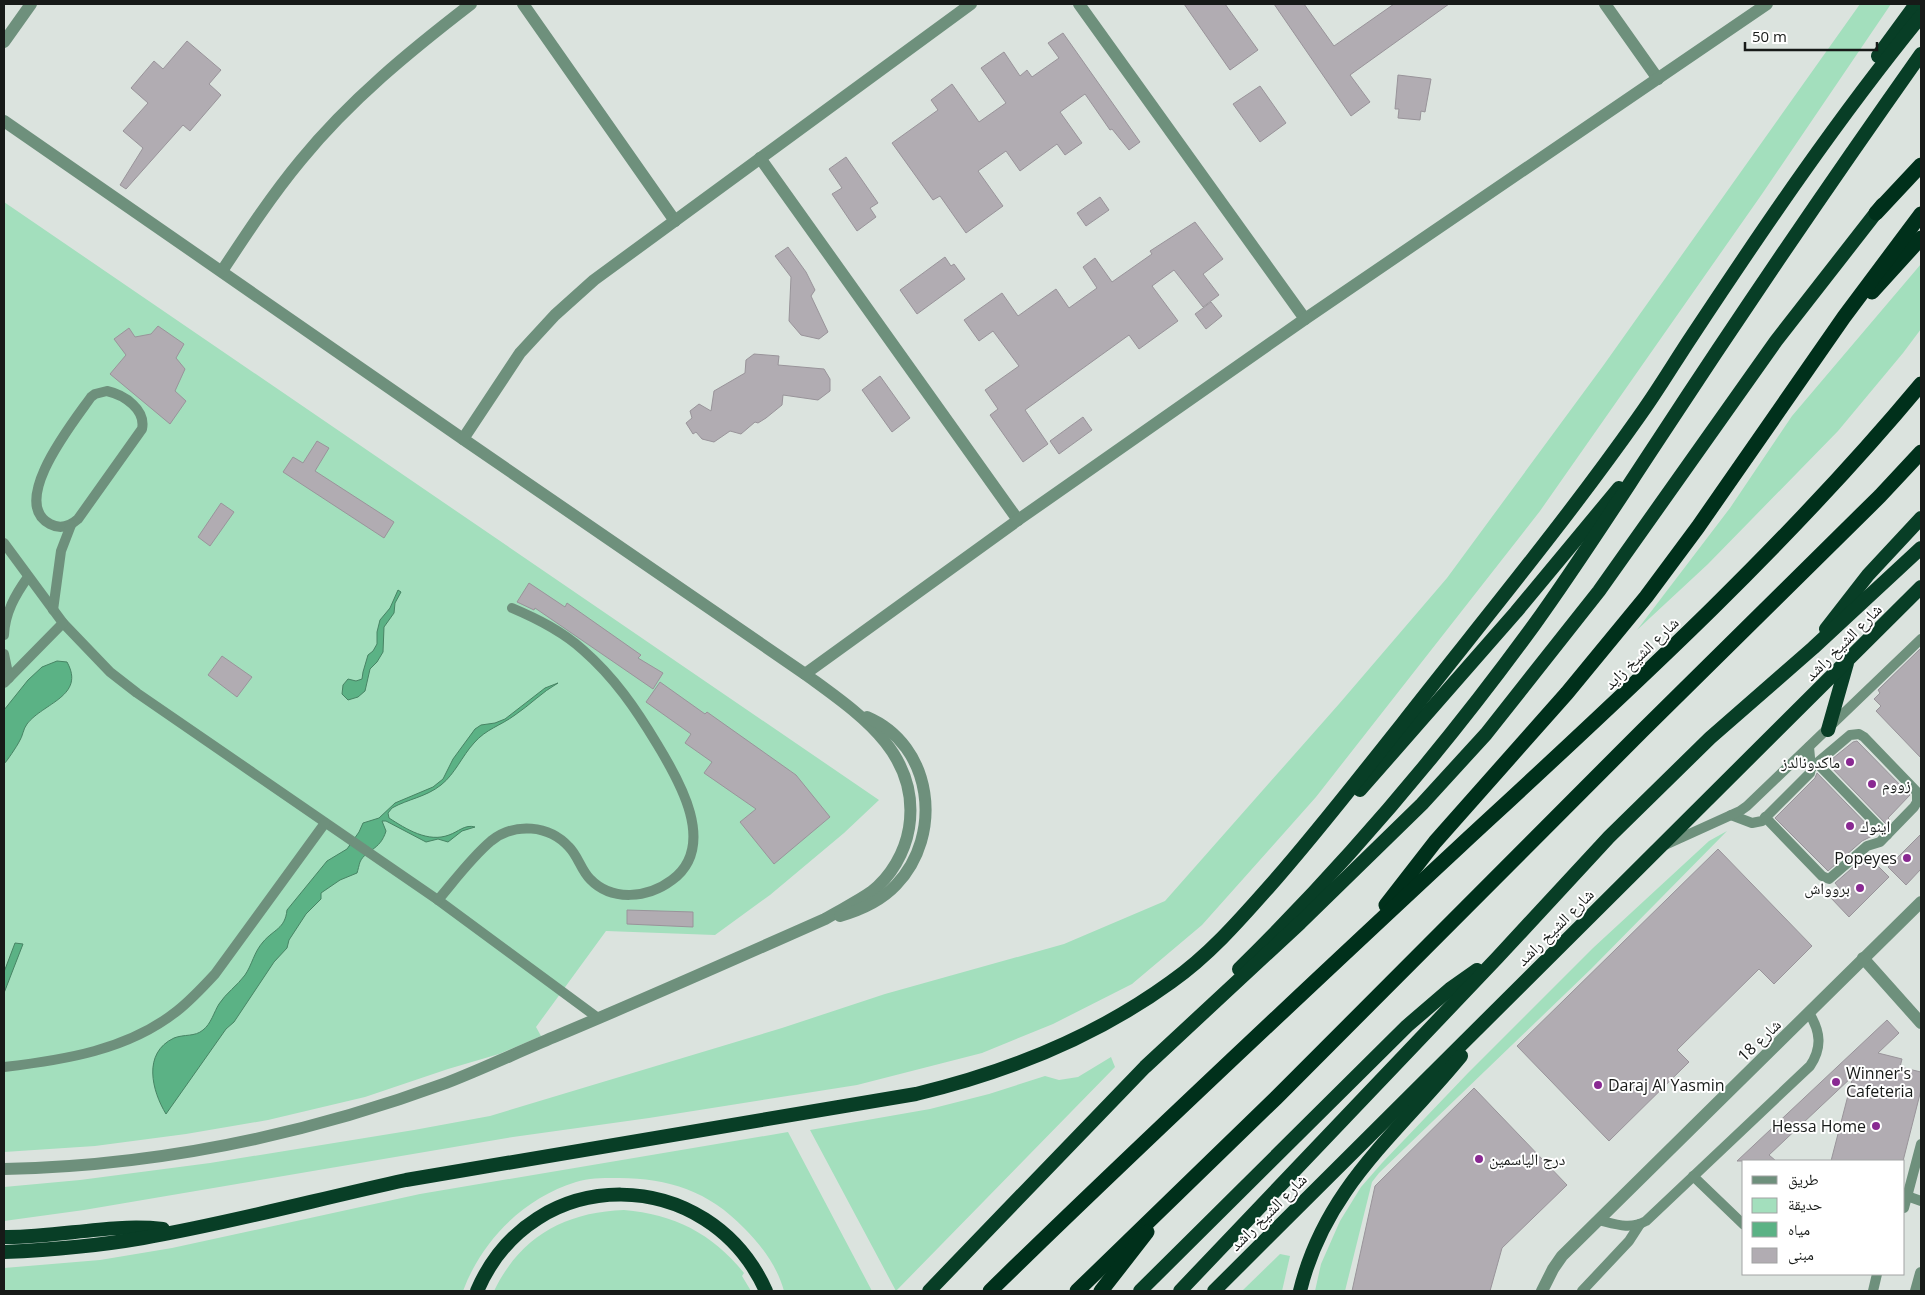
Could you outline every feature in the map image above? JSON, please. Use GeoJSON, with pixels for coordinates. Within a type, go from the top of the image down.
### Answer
{"type":"FeatureCollection","features":[{"type":"Feature","properties":{"kind":"highway"},"geometry":{"type":"LineString","coordinates":[[1818,152],[1857,88],[1916,4]]}},
{"type":"Feature","properties":{"kind":"highway"},"geometry":{"type":"LineString","coordinates":[[4,1252],[103,1244],[181,1231],[406,1180],[916,1094],[997,1072],[1036,1058],[1107,1024],[1172,981],[1201,959],[1227,933],[1318,831],[1617,448],[1721,292],[1818,152],[1872,78],[1921,16]]}},
{"type":"Feature","properties":{"kind":"highway"},"geometry":{"type":"LineString","coordinates":[[1182,1032],[1227,980],[1343,861],[1416,777],[1493,680],[1560,589],[1613,512],[1658,440],[1921,54]]}},
{"type":"Feature","properties":{"kind":"highway"},"geometry":{"type":"LineString","coordinates":[[929,1291],[1145,1066],[1260,961],[1455,770],[1501,717],[1605,584],[1776,340],[1921,157]]}},
{"type":"Feature","properties":{"kind":"highway"},"geometry":{"type":"LineString","coordinates":[[1876,213],[1921,165]]}},
{"type":"Feature","properties":{"kind":"highway"},"geometry":{"type":"LineString","coordinates":[[990,1291],[1234,1056],[1368,931],[1435,842],[1567,693],[1646,597],[1698,527],[1844,317],[1921,214]]}},
{"type":"Feature","properties":{"kind":"highway"},"geometry":{"type":"LineString","coordinates":[[1844,317],[1878,287],[1921,238]]}},
{"type":"Feature","properties":{"kind":"highway","name":"شارع الشيخ زايد"},"geometry":{"type":"LineString","coordinates":[[1368,931],[1630,688],[1772,549],[1857,459],[1921,384]]}},
{"type":"Feature","properties":{"kind":"highway"},"geometry":{"type":"LineString","coordinates":[[1318,831],[1346,806],[1377,772],[1516,612],[1658,440]]}},
{"type":"Feature","properties":{"kind":"highway"},"geometry":{"type":"LineString","coordinates":[[1077,1291],[1276,1098],[1873,503],[1921,452]]}},
{"type":"Feature","properties":{"kind":"highway"},"geometry":{"type":"LineString","coordinates":[[1813,648],[1868,575],[1921,518]]}},
{"type":"Feature","properties":{"kind":"highway"},"geometry":{"type":"LineString","coordinates":[[1180,1291],[1659,787],[1710,738],[1813,648],[1921,548]]}},
{"type":"Feature","properties":{"kind":"highway","name":"شارع الشيخ راشد"},"geometry":{"type":"LineString","coordinates":[[1214,1291],[1921,587]]}},
{"type":"Feature","properties":{"kind":"highway"},"geometry":{"type":"LineString","coordinates":[[1828,730],[1848,661]]}},
{"type":"Feature","properties":{"kind":"highway"},"geometry":{"type":"LineString","coordinates":[[1140,1291],[1408,1026],[1450,989],[1497,958]]}},
{"type":"Feature","properties":{"kind":"highway"},"geometry":{"type":"LineString","coordinates":[[1300,1291],[1309,1258],[1317,1238],[1341,1195],[1375,1153],[1452,1066],[1494,1011]]}},
{"type":"Feature","properties":{"kind":"highway"},"geometry":{"type":"LineString","coordinates":[[477,1291],[491,1265],[502,1250],[528,1225],[560,1207],[576,1201],[612,1194],[648,1196],[684,1207],[700,1215],[729,1236],[752,1264],[766,1291]]}},
{"type":"Feature","properties":{"kind":"highway"},"geometry":{"type":"LineString","coordinates":[[1101,1291],[1133,1252],[1166,1204]]}},
{"type":"Feature","properties":{"kind":"highway"},"geometry":{"type":"LineString","coordinates":[[4,1237],[134,1228],[181,1231]]}},
{"type":"Feature","properties":{"kind":"street"},"geometry":{"type":"LineString","coordinates":[[4,42],[31,4]]}},
{"type":"Feature","properties":{"kind":"street"},"geometry":{"type":"LineString","coordinates":[[222,271],[272,198],[302,159],[348,108],[398,61],[471,4]]}},
{"type":"Feature","properties":{"kind":"street"},"geometry":{"type":"LineString","coordinates":[[524,4],[675,221]]}},
{"type":"Feature","properties":{"kind":"street"},"geometry":{"type":"LineString","coordinates":[[463,439],[520,353],[555,315],[594,280],[971,4]]}},
{"type":"Feature","properties":{"kind":"street"},"geometry":{"type":"LineString","coordinates":[[1080,4],[1305,319]]}},
{"type":"Feature","properties":{"kind":"street"},"geometry":{"type":"LineString","coordinates":[[1605,4],[1658,79]]}},
{"type":"Feature","properties":{"kind":"street"},"geometry":{"type":"LineString","coordinates":[[806,674],[1018,520],[1305,319],[1767,4]]}},
{"type":"Feature","properties":{"kind":"street"},"geometry":{"type":"LineString","coordinates":[[4,120],[463,439],[806,674],[859,714],[887,728],[905,746],[918,768],[925,792],[926,817],[922,842],[912,865],[896,885],[876,901],[856,911],[825,919],[447,1082],[365,1110],[282,1132],[198,1150],[112,1161],[4,1169]]}},
{"type":"Feature","properties":{"kind":"street"},"geometry":{"type":"LineString","coordinates":[[760,158],[1018,520]]}},
{"type":"Feature","properties":{"kind":"street","name":"شارع 18"},"geometry":{"type":"LineString","coordinates":[[1542,1291],[1553,1268],[1562,1256],[1921,902]]}},
{"type":"Feature","properties":{"kind":"street"},"geometry":{"type":"LineString","coordinates":[[1863,958],[1921,1023]]}},
{"type":"Feature","properties":{"kind":"street"},"geometry":{"type":"LineString","coordinates":[[1916,1291],[1921,1273]]}},
{"type":"Feature","properties":{"kind":"lane"},"geometry":{"type":"LineString","coordinates":[[52,610],[61,551],[71,525],[85,511],[142,429],[143,422],[139,410],[113,392],[101,392],[91,397],[48,460],[40,482],[36,503],[44,520],[52,525],[61,527],[71,525]]}},
{"type":"Feature","properties":{"kind":"lane"},"geometry":{"type":"LineString","coordinates":[[4,543],[63,623],[104,666],[137,693],[438,900],[598,1018]]}},
{"type":"Feature","properties":{"kind":"lane"},"geometry":{"type":"LineString","coordinates":[[4,635],[4,624],[13,599],[28,577]]}},
{"type":"Feature","properties":{"kind":"lane"},"geometry":{"type":"LineString","coordinates":[[438,900],[492,840],[507,832],[524,828],[541,830],[557,837],[570,848],[590,878],[604,890],[622,895],[640,894],[658,888],[673,880],[686,866],[693,850],[694,832],[691,812],[682,788],[658,744],[624,693],[582,649],[545,623],[512,608]]}},
{"type":"Feature","properties":{"kind":"lane"},"geometry":{"type":"LineString","coordinates":[[6,680],[63,623]]}},
{"type":"Feature","properties":{"kind":"lane"},"geometry":{"type":"LineString","coordinates":[[1659,848],[1748,806],[1921,639]]}},
{"type":"Feature","properties":{"kind":"lane"},"geometry":{"type":"LineString","coordinates":[[4,654],[6,680]]}},
{"type":"Feature","properties":{"kind":"lane"},"geometry":{"type":"LineString","coordinates":[[1731,815],[1752,823],[1759,822],[1808,775],[1814,765],[1852,734],[1862,735],[1917,792],[1917,802],[1914,807],[1887,835],[1877,843],[1867,846],[1829,879],[1822,876],[1765,817]]}},
{"type":"Feature","properties":{"kind":"lane"},"geometry":{"type":"LineString","coordinates":[[1809,747],[1814,765],[1887,835]]}},
{"type":"Feature","properties":{"kind":"lane"},"geometry":{"type":"LineString","coordinates":[[4,1068],[56,1060],[120,1044],[149,1030],[176,1012],[196,995],[215,974],[325,824]]}},
{"type":"Feature","properties":{"kind":"lane"},"geometry":{"type":"LineString","coordinates":[[1582,1291],[1629,1241],[1640,1224],[1810,1066],[1815,1059],[1819,1042],[1816,1024],[1809,1013]]}},
{"type":"Feature","properties":{"kind":"lane"},"geometry":{"type":"LineString","coordinates":[[1905,1204],[1921,1144]]}},
{"type":"Feature","properties":{"kind":"lane"},"geometry":{"type":"LineString","coordinates":[[1693,1176],[1742,1223]]}},
{"type":"Feature","properties":{"kind":"lane"},"geometry":{"type":"LineString","coordinates":[[1907,1196],[1921,1200]]}},
{"type":"Feature","properties":{"kind":"lane"},"geometry":{"type":"LineString","coordinates":[[1598,1220],[1629,1226],[1640,1224]]}},
{"type":"Feature","properties":{"kind":"lane"},"geometry":{"type":"LineString","coordinates":[[1872,1291],[1877,1275]]}},
{"type":"Feature","properties":{"kind":"green space"},"geometry":{"type":"Polygon","coordinates":[[[1860,4],[1891,4],[1762,194],[1540,511],[1316,797],[1202,925],[1132,984],[1053,1024],[982,1053],[857,1085],[649,1118],[513,1137],[84,1210],[4,1221],[4,1187],[80,1180],[210,1163],[490,1116],[782,1028],[885,994],[1064,944],[1165,901],[1339,704],[1447,578],[1603,366],[1860,4]]]}},
{"type":"Feature","properties":{"kind":"green space"},"geometry":{"type":"Polygon","coordinates":[[[4,202],[879,800],[844,833],[770,895],[715,935],[606,931],[536,1027],[541,1036],[499,1054],[365,1097],[268,1120],[186,1134],[95,1146],[4,1152],[4,202]]]}},
{"type":"Feature","properties":{"kind":"green space"},"geometry":{"type":"Polygon","coordinates":[[[1921,264],[1921,329],[1903,353],[1838,431],[1708,564],[1637,630],[1730,508],[1792,416],[1921,264]]]}},
{"type":"Feature","properties":{"kind":"green space"},"geometry":{"type":"Polygon","coordinates":[[[1727,831],[1591,969],[1379,1173],[1372,1182],[1345,1291],[1315,1291],[1321,1264],[1340,1221],[1361,1187],[1382,1163],[1468,1073],[1593,948],[1709,841],[1727,831]]]}},
{"type":"Feature","properties":{"kind":"green space"},"geometry":{"type":"Polygon","coordinates":[[[1111,1057],[1115,1067],[896,1291],[810,1130],[930,1109],[989,1094],[1045,1076],[1059,1080],[1078,1077],[1111,1057]]]}},
{"type":"Feature","properties":{"kind":"green space"},"geometry":{"type":"Polygon","coordinates":[[[788,1132],[872,1291],[784,1291],[773,1265],[763,1249],[744,1228],[716,1204],[685,1188],[668,1183],[633,1178],[614,1178],[590,1179],[576,1182],[557,1189],[522,1210],[493,1238],[471,1272],[463,1291],[4,1291],[4,1268],[100,1260],[172,1248],[420,1194],[788,1132]]]}},
{"type":"Feature","properties":{"kind":"green space"},"geometry":{"type":"Polygon","coordinates":[[[624,1210],[642,1212],[676,1221],[706,1237],[732,1259],[744,1273],[742,1276],[751,1291],[494,1291],[517,1256],[531,1242],[547,1231],[564,1222],[582,1216],[624,1210]]]}},
{"type":"Feature","properties":{"kind":"green space"},"geometry":{"type":"Polygon","coordinates":[[[1280,1254],[1290,1256],[1282,1291],[1242,1291],[1280,1254]]]}},
{"type":"Feature","properties":{"kind":"water"},"geometry":{"type":"Polygon","coordinates":[[[398,590],[401,592],[395,603],[394,613],[384,627],[383,652],[370,669],[365,691],[358,697],[348,700],[342,694],[343,685],[348,679],[356,681],[362,679],[368,655],[377,644],[380,620],[390,608],[398,590]]]}},
{"type":"Feature","properties":{"kind":"water"},"geometry":{"type":"Polygon","coordinates":[[[57,661],[67,662],[71,674],[71,683],[67,691],[27,724],[18,744],[4,764],[4,710],[28,680],[42,667],[57,661]]]}},
{"type":"Feature","properties":{"kind":"water"},"geometry":{"type":"Polygon","coordinates":[[[558,683],[515,715],[479,738],[441,785],[392,808],[388,813],[389,818],[425,836],[441,837],[465,827],[475,827],[462,831],[448,842],[438,839],[426,842],[386,821],[382,821],[386,831],[383,838],[360,862],[357,873],[340,880],[321,893],[321,899],[306,914],[289,940],[287,948],[274,962],[234,1022],[226,1029],[166,1114],[154,1084],[153,1073],[157,1053],[174,1038],[196,1034],[206,1027],[222,1000],[245,975],[260,946],[281,925],[287,910],[327,861],[347,849],[363,823],[379,818],[395,803],[433,787],[443,779],[453,759],[475,729],[481,725],[505,719],[545,688],[558,683]]]}},
{"type":"Feature","properties":{"kind":"water"},"geometry":{"type":"Polygon","coordinates":[[[15,943],[23,944],[4,993],[4,972],[15,943]]]}},
{"type":"Feature","properties":{"kind":"building"},"geometry":{"type":"Polygon","coordinates":[[[1184,4],[1225,4],[1258,50],[1230,70],[1184,4]]]}},
{"type":"Feature","properties":{"kind":"building"},"geometry":{"type":"Polygon","coordinates":[[[1274,4],[1304,4],[1334,46],[1394,4],[1449,4],[1350,75],[1370,102],[1351,116],[1274,4]]]}},
{"type":"Feature","properties":{"kind":"building"},"geometry":{"type":"Polygon","coordinates":[[[1063,33],[1140,142],[1129,150],[1112,129],[1110,130],[1085,94],[1060,112],[1082,143],[1065,155],[1057,144],[1020,171],[1006,151],[978,171],[1003,206],[966,233],[940,196],[933,200],[892,143],[938,110],[931,100],[952,84],[979,122],[1006,103],[981,68],[1004,52],[1020,76],[1027,70],[1032,77],[1059,58],[1048,43],[1063,33]]]}},
{"type":"Feature","properties":{"kind":"building"},"geometry":{"type":"Polygon","coordinates":[[[187,41],[221,70],[209,84],[221,95],[190,131],[183,125],[126,189],[120,185],[143,148],[123,131],[148,103],[131,88],[154,61],[163,69],[187,41]]]}},
{"type":"Feature","properties":{"kind":"building"},"geometry":{"type":"Polygon","coordinates":[[[1398,75],[1431,79],[1425,112],[1421,111],[1420,120],[1398,118],[1399,109],[1395,109],[1398,75]]]}},
{"type":"Feature","properties":{"kind":"building"},"geometry":{"type":"Polygon","coordinates":[[[1260,86],[1286,123],[1260,142],[1233,104],[1260,86]]]}},
{"type":"Feature","properties":{"kind":"building"},"geometry":{"type":"Polygon","coordinates":[[[846,157],[878,203],[870,208],[876,217],[857,231],[832,194],[842,188],[829,169],[846,157]]]}},
{"type":"Feature","properties":{"kind":"building"},"geometry":{"type":"Polygon","coordinates":[[[1100,197],[1109,210],[1086,226],[1077,213],[1100,197]]]}},
{"type":"Feature","properties":{"kind":"building"},"geometry":{"type":"Polygon","coordinates":[[[1195,222],[1223,259],[1203,274],[1219,295],[1203,307],[1174,270],[1152,286],[1178,321],[1139,349],[1129,335],[1025,410],[1048,444],[1023,462],[990,415],[998,409],[985,390],[1019,366],[993,331],[979,341],[964,320],[1002,293],[1018,316],[1056,289],[1069,308],[1097,288],[1083,267],[1095,258],[1112,282],[1152,254],[1150,251],[1195,222]]]}},
{"type":"Feature","properties":{"kind":"building"},"geometry":{"type":"Polygon","coordinates":[[[788,247],[806,272],[815,290],[811,296],[828,332],[819,339],[801,335],[789,321],[791,277],[775,256],[788,247]]]}},
{"type":"Feature","properties":{"kind":"building"},"geometry":{"type":"Polygon","coordinates":[[[945,257],[951,266],[954,264],[965,279],[917,314],[900,290],[945,257]]]}},
{"type":"Feature","properties":{"kind":"building"},"geometry":{"type":"Polygon","coordinates":[[[1211,302],[1222,316],[1206,329],[1195,314],[1211,302]]]}},
{"type":"Feature","properties":{"kind":"building"},"geometry":{"type":"Polygon","coordinates":[[[158,326],[184,344],[176,358],[185,369],[175,391],[186,401],[170,424],[110,374],[126,355],[114,339],[129,328],[135,337],[151,334],[158,326]]]}},
{"type":"Feature","properties":{"kind":"building"},"geometry":{"type":"Polygon","coordinates":[[[754,354],[779,356],[778,365],[824,369],[830,379],[830,391],[818,400],[783,395],[782,405],[766,418],[758,423],[755,422],[741,434],[730,431],[714,442],[702,439],[696,432],[693,434],[686,423],[692,418],[690,411],[699,404],[711,411],[714,391],[745,373],[746,360],[754,354]]]}},
{"type":"Feature","properties":{"kind":"building"},"geometry":{"type":"Polygon","coordinates":[[[880,376],[910,418],[892,432],[862,390],[880,376]]]}},
{"type":"Feature","properties":{"kind":"building"},"geometry":{"type":"Polygon","coordinates":[[[1083,417],[1092,430],[1059,454],[1050,441],[1083,417]]]}},
{"type":"Feature","properties":{"kind":"building"},"geometry":{"type":"Polygon","coordinates":[[[317,441],[329,448],[315,471],[394,522],[384,538],[283,472],[293,457],[303,463],[317,441]]]}},
{"type":"Feature","properties":{"kind":"building"},"geometry":{"type":"Polygon","coordinates":[[[221,503],[234,512],[210,546],[198,537],[221,503]]]}},
{"type":"Feature","properties":{"kind":"building"},"geometry":{"type":"Polygon","coordinates":[[[529,583],[565,607],[567,603],[641,655],[638,658],[663,673],[653,689],[535,608],[534,610],[517,602],[529,583]]]}},
{"type":"Feature","properties":{"kind":"building"},"geometry":{"type":"Polygon","coordinates":[[[1921,648],[1921,758],[1876,711],[1881,706],[1874,699],[1880,693],[1878,690],[1921,648]]]}},
{"type":"Feature","properties":{"kind":"building"},"geometry":{"type":"Polygon","coordinates":[[[222,656],[252,677],[237,697],[208,675],[222,656]]]}},
{"type":"Feature","properties":{"kind":"building"},"geometry":{"type":"Polygon","coordinates":[[[660,682],[705,714],[707,712],[796,775],[830,817],[774,864],[740,822],[756,809],[704,773],[712,762],[685,743],[691,734],[646,702],[660,682]]]}},
{"type":"Feature","properties":{"kind":"building"},"geometry":{"type":"Polygon","coordinates":[[[1857,741],[1910,795],[1888,818],[1890,820],[1886,824],[1827,763],[1853,742],[1857,741]]]}},
{"type":"Feature","properties":{"kind":"building"},"geometry":{"type":"Polygon","coordinates":[[[1817,773],[1876,834],[1862,841],[1828,871],[1775,818],[1815,778],[1817,773]]]}},
{"type":"Feature","properties":{"kind":"building"},"geometry":{"type":"Polygon","coordinates":[[[1921,834],[1921,869],[1906,885],[1888,867],[1921,834]]]}},
{"type":"Feature","properties":{"kind":"building"},"geometry":{"type":"Polygon","coordinates":[[[1718,849],[1812,946],[1774,984],[1759,969],[1677,1050],[1689,1062],[1609,1141],[1517,1046],[1718,849]]]}},
{"type":"Feature","properties":{"kind":"building","name":"بروواش"},"geometry":{"type":"Polygon","coordinates":[[[1867,855],[1889,877],[1849,917],[1831,898],[1840,889],[1835,883],[1867,855]]]}},
{"type":"Feature","properties":{"kind":"building"},"geometry":{"type":"Polygon","coordinates":[[[627,910],[693,912],[693,927],[627,924],[627,910]]]}},
{"type":"Feature","properties":{"kind":"building","name":"Hessa Home"},"geometry":{"type":"Polygon","coordinates":[[[1887,1020],[1899,1033],[1878,1053],[1902,1059],[1900,1067],[1921,1072],[1921,1090],[1903,1160],[1831,1160],[1853,1076],[1769,1155],[1775,1160],[1737,1161],[1887,1020]]]}},
{"type":"Feature","properties":{"kind":"building"},"geometry":{"type":"Polygon","coordinates":[[[1474,1088],[1567,1185],[1502,1248],[1490,1291],[1352,1291],[1375,1186],[1474,1088]]]}},
{"type":"Feature","properties":{"kind":"place","name":"ماكدونالدز"},"geometry":{"type":"Point","coordinates":[1850,762]}},
{"type":"Feature","properties":{"kind":"place","name":"زووم"},"geometry":{"type":"Point","coordinates":[1872,784]}},
{"type":"Feature","properties":{"kind":"place","name":"اينوك"},"geometry":{"type":"Point","coordinates":[1850,826]}},
{"type":"Feature","properties":{"kind":"place","name":"Popeyes"},"geometry":{"type":"Point","coordinates":[1907,858]}},
{"type":"Feature","properties":{"kind":"place","name":"بروواش"},"geometry":{"type":"Point","coordinates":[1860,888]}},
{"type":"Feature","properties":{"kind":"place","name":"Winner's Cafeteria"},"geometry":{"type":"Point","coordinates":[1836,1082]}},
{"type":"Feature","properties":{"kind":"place","name":"Daraj Al Yasmin"},"geometry":{"type":"Point","coordinates":[1598,1085]}},
{"type":"Feature","properties":{"kind":"place","name":"Hessa Home"},"geometry":{"type":"Point","coordinates":[1876,1126]}},
{"type":"Feature","properties":{"kind":"place","name":"درج الياسمين"},"geometry":{"type":"Point","coordinates":[1479,1159]}}]}
